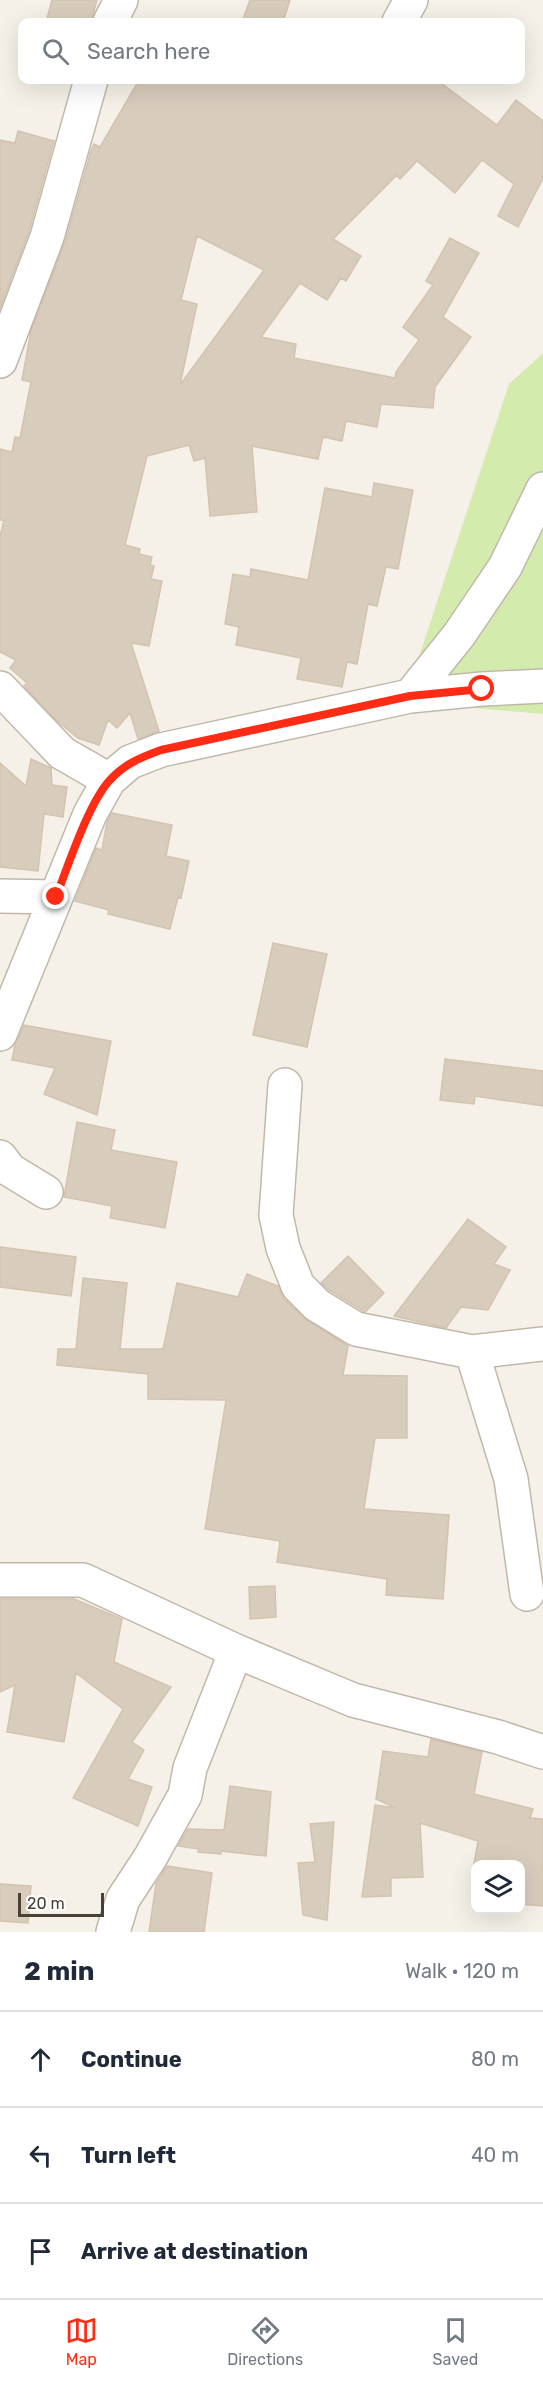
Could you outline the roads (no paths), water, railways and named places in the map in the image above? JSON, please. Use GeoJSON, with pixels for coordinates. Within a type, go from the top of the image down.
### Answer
{"type":"FeatureCollection","features":[{"type":"Feature","properties":{"kind":"street"},"geometry":{"type":"LineString","coordinates":[[112,18],[121,0]]}},
{"type":"Feature","properties":{"kind":"street"},"geometry":{"type":"LineString","coordinates":[[401,18],[411,0]]}},
{"type":"Feature","properties":{"kind":"street"},"geometry":{"type":"LineString","coordinates":[[0,361],[46,237],[90,84]]}},
{"type":"Feature","properties":{"kind":"street"},"geometry":{"type":"LineString","coordinates":[[410,696],[459,635],[505,567],[543,489]]}},
{"type":"Feature","properties":{"kind":"street"},"geometry":{"type":"LineString","coordinates":[[0,1034],[90,814],[109,780],[130,762],[161,750],[410,696],[543,686]]}},
{"type":"Feature","properties":{"kind":"street"},"geometry":{"type":"LineString","coordinates":[[0,688],[62,753],[109,780]]}},
{"type":"Feature","properties":{"kind":"street"},"geometry":{"type":"LineString","coordinates":[[0,896],[56,897]]}},
{"type":"Feature","properties":{"kind":"street"},"geometry":{"type":"LineString","coordinates":[[285,1085],[276,1215],[283,1248],[298,1286],[317,1305],[356,1329],[472,1352],[543,1344]]}},
{"type":"Feature","properties":{"kind":"street"},"geometry":{"type":"LineString","coordinates":[[0,1157],[10,1170],[46,1192]]}},
{"type":"Feature","properties":{"kind":"street"},"geometry":{"type":"LineString","coordinates":[[472,1352],[511,1479],[527,1594]]}},
{"type":"Feature","properties":{"kind":"street"},"geometry":{"type":"LineString","coordinates":[[0,1580],[83,1580],[236,1651],[353,1700],[498,1737],[543,1752]]}},
{"type":"Feature","properties":{"kind":"street"},"geometry":{"type":"LineString","coordinates":[[113,1932],[123,1899],[150,1858],[185,1795],[190,1768],[236,1651]]}}]}
